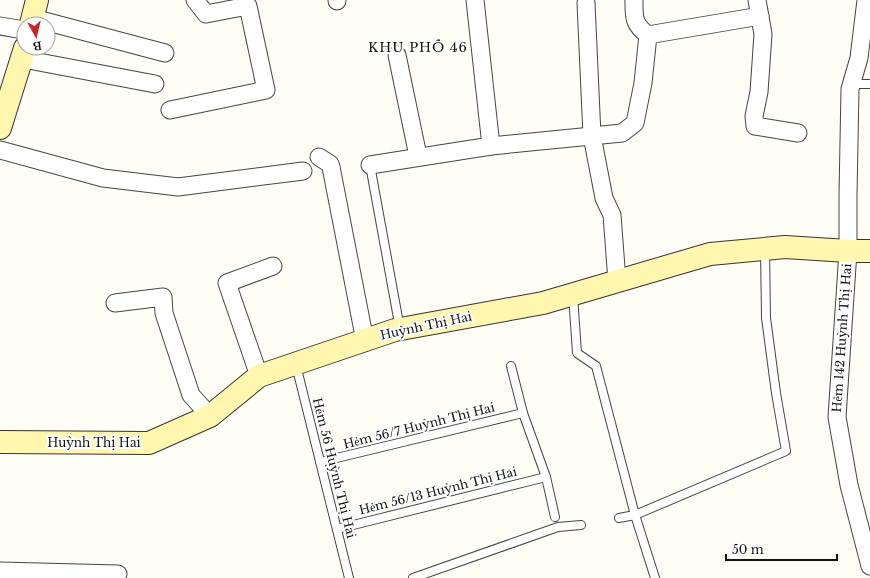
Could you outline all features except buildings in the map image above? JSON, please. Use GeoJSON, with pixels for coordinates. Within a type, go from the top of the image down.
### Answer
{"type":"FeatureCollection","features":[{"type":"Feature","properties":{"kind":"street"},"geometry":{"type":"LineString","coordinates":[[170,110],[266,90],[248,6],[206,14],[195,0]]}},
{"type":"Feature","properties":{"kind":"street"},"geometry":{"type":"LineString","coordinates":[[475,0],[491,146]]}},
{"type":"Feature","properties":{"kind":"street"},"geometry":{"type":"LineString","coordinates":[[634,0],[635,20],[640,29],[648,35]]}},
{"type":"Feature","properties":{"kind":"street","name":"Hẻm 142 Huỳnh Thị Hai"},"geometry":{"type":"LineString","coordinates":[[866,0],[860,58],[850,89],[848,251],[837,417],[849,485],[870,566]]}},
{"type":"Feature","properties":{"kind":"street"},"geometry":{"type":"LineString","coordinates":[[586,3],[592,136],[604,198],[612,215],[617,281]]}},
{"type":"Feature","properties":{"kind":"street"},"geometry":{"type":"LineString","coordinates":[[648,35],[759,8],[763,34],[759,92],[754,116],[755,126],[798,133]]}},
{"type":"Feature","properties":{"kind":"street"},"geometry":{"type":"LineString","coordinates":[[0,26],[16,22]]}},
{"type":"Feature","properties":{"kind":"street"},"geometry":{"type":"LineString","coordinates":[[56,25],[164,53]]}},
{"type":"Feature","properties":{"kind":"street"},"geometry":{"type":"LineString","coordinates":[[370,165],[418,156],[491,146],[622,133],[635,123],[643,82],[648,35]]}},
{"type":"Feature","properties":{"kind":"street"},"geometry":{"type":"LineString","coordinates":[[397,55],[418,156]]}},
{"type":"Feature","properties":{"kind":"street"},"geometry":{"type":"LineString","coordinates":[[0,128],[23,56]]}},
{"type":"Feature","properties":{"kind":"street"},"geometry":{"type":"LineString","coordinates":[[37,56],[155,84]]}},
{"type":"Feature","properties":{"kind":"street"},"geometry":{"type":"LineString","coordinates":[[0,150],[103,178],[178,187],[303,171]]}},
{"type":"Feature","properties":{"kind":"street"},"geometry":{"type":"LineString","coordinates":[[319,157],[330,164],[331,167],[366,340]]}},
{"type":"Feature","properties":{"kind":"street","name":"Huỳnh Thị Hai"},"geometry":{"type":"LineString","coordinates":[[0,442],[149,443],[210,416],[259,376],[400,329],[542,302],[710,254],[785,247],[870,251]]}},
{"type":"Feature","properties":{"kind":"street"},"geometry":{"type":"LineString","coordinates":[[259,376],[227,283],[273,266]]}},
{"type":"Feature","properties":{"kind":"street"},"geometry":{"type":"LineString","coordinates":[[114,303],[163,297],[164,313],[191,395],[210,416]]}},
{"type":"Feature","properties":{"kind":"street"},"geometry":{"type":"LineString","coordinates":[[0,571],[118,574]]}},
{"type":"Feature","properties":{"kind":"lane"},"geometry":{"type":"LineString","coordinates":[[852,84],[870,84]]}},
{"type":"Feature","properties":{"kind":"lane"},"geometry":{"type":"LineString","coordinates":[[370,165],[400,329]]}},
{"type":"Feature","properties":{"kind":"lane"},"geometry":{"type":"LineString","coordinates":[[619,518],[635,515],[786,451],[776,394],[766,318],[765,249]]}},
{"type":"Feature","properties":{"kind":"lane"},"geometry":{"type":"LineString","coordinates":[[572,294],[577,353],[596,366],[635,515],[655,578]]}},
{"type":"Feature","properties":{"kind":"lane","name":"Hẻm 56 Huỳnh Thị Hai"},"geometry":{"type":"LineString","coordinates":[[296,364],[349,578]]}},
{"type":"Feature","properties":{"kind":"lane"},"geometry":{"type":"LineString","coordinates":[[512,366],[523,413],[546,477],[555,517]]}},
{"type":"Feature","properties":{"kind":"lane","name":"Hẻm 56/7 Huỳnh Thị Hai"},"geometry":{"type":"LineString","coordinates":[[320,462],[523,413]]}},
{"type":"Feature","properties":{"kind":"lane","name":"Hẻm 56/13 Huỳnh Thị Hai"},"geometry":{"type":"LineString","coordinates":[[337,529],[546,477]]}},
{"type":"Feature","properties":{"kind":"lane"},"geometry":{"type":"LineString","coordinates":[[413,578],[558,527],[581,525]]}},
{"type":"Feature","properties":{"kind":"district","name":"KHU PHỐ 46"},"geometry":{"type":"Point","coordinates":[418,47]}}]}
